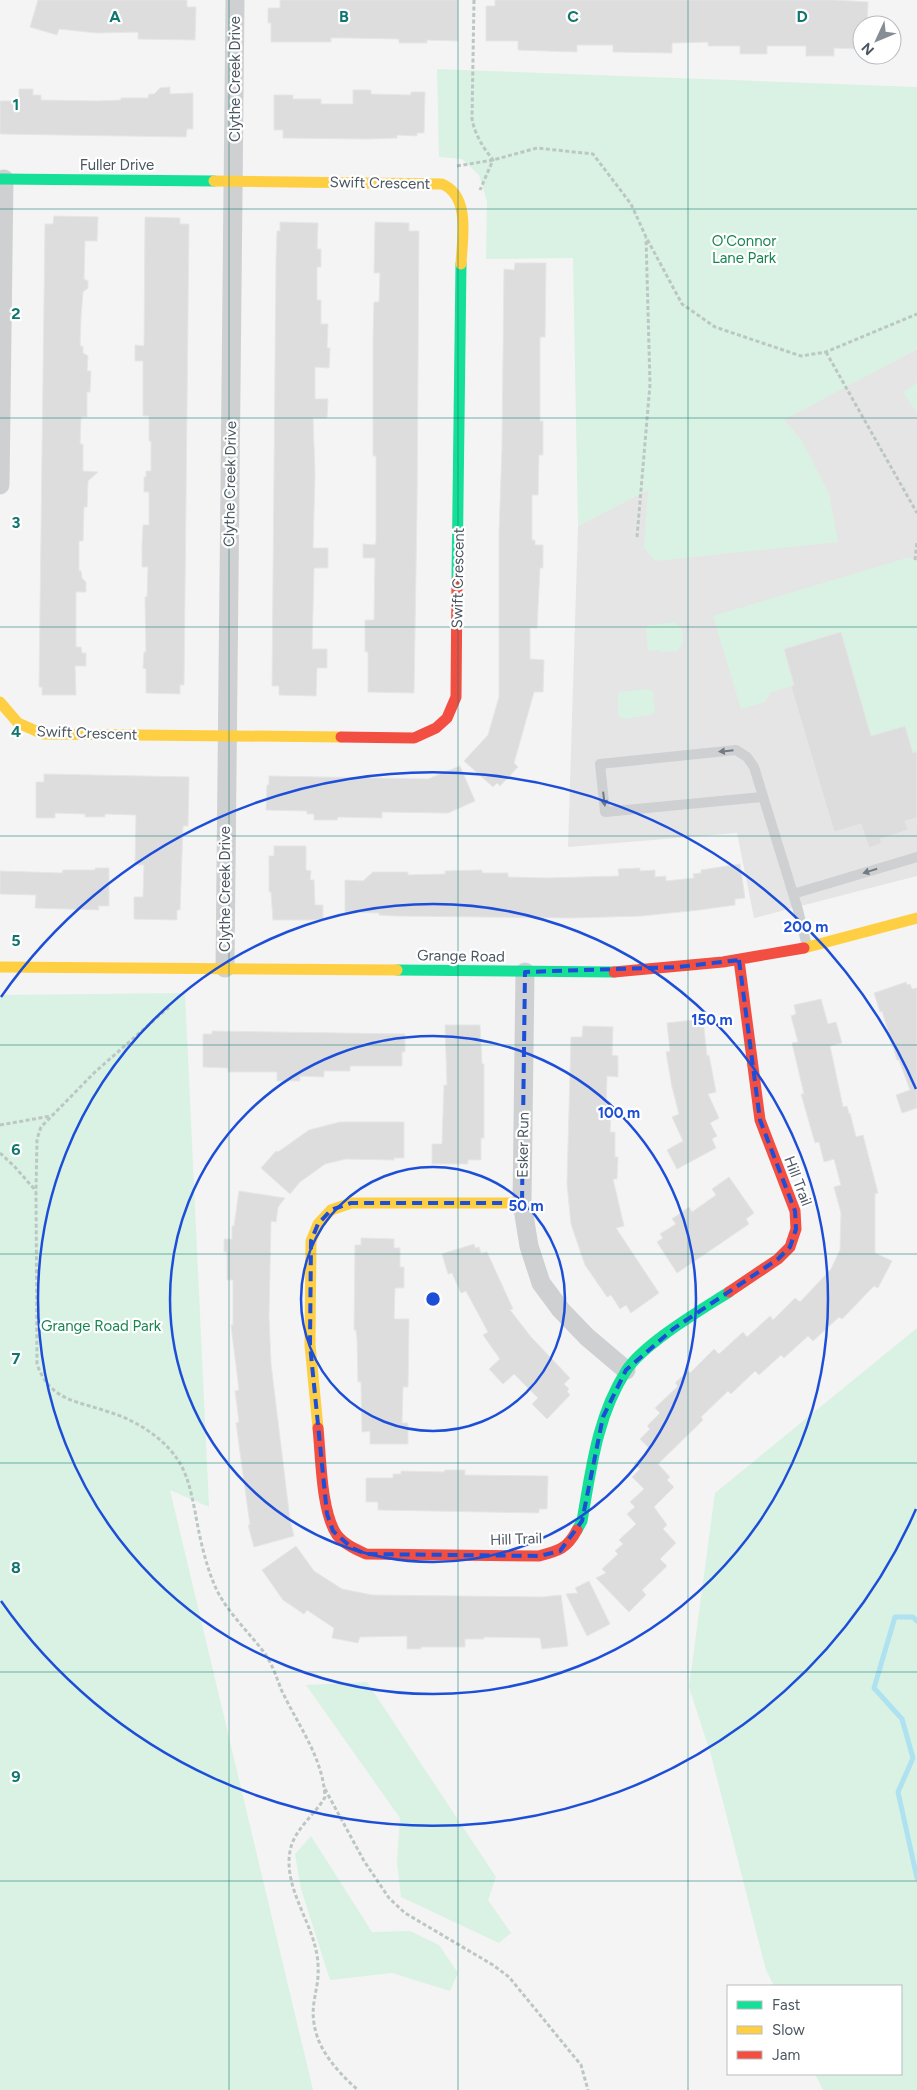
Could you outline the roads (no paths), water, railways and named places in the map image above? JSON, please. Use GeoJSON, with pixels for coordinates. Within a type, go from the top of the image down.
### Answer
{"type":"FeatureCollection","features":[{"type":"Feature","properties":{"kind":"street","name":"Clythe Creek Drive"},"geometry":{"type":"LineString","coordinates":[[225,968],[235,0]]}},
{"type":"Feature","properties":{"kind":"street","name":"Fuller Drive"},"geometry":{"type":"LineString","coordinates":[[2,179],[234,181]]}},
{"type":"Feature","properties":{"kind":"street"},"geometry":{"type":"LineString","coordinates":[[0,485],[2,179]]}},
{"type":"Feature","properties":{"kind":"street","name":"Swift Crescent"},"geometry":{"type":"LineString","coordinates":[[0,702],[16,724],[28,731],[43,734],[414,738],[426,735],[446,721],[454,710],[456,697],[462,214],[460,201],[455,192],[442,184],[234,181]]}},
{"type":"Feature","properties":{"kind":"street","name":"Grange Road"},"geometry":{"type":"LineString","coordinates":[[0,966],[609,972],[739,960],[863,934],[917,918]]}},
{"type":"Feature","properties":{"kind":"street","name":"Hill Trail"},"geometry":{"type":"LineString","coordinates":[[522,1203],[351,1203],[331,1210],[318,1224],[311,1241],[310,1345],[327,1514],[333,1531],[342,1542],[366,1554],[538,1556],[560,1551],[573,1538],[582,1521],[603,1417],[626,1370],[645,1351],[673,1329],[778,1259],[790,1246],[796,1229],[795,1211],[760,1120],[739,960]]}},
{"type":"Feature","properties":{"kind":"street","name":"Esker Run"},"geometry":{"type":"LineString","coordinates":[[525,972],[522,1203],[529,1246],[542,1283],[561,1310],[587,1337],[626,1370]]}},
{"type":"Feature","properties":{"kind":"lane"},"geometry":{"type":"LineString","coordinates":[[762,796],[606,812],[600,764],[736,750],[747,757],[754,767],[793,894],[807,947]]}},
{"type":"Feature","properties":{"kind":"lane"},"geometry":{"type":"LineString","coordinates":[[793,894],[917,857]]}},
{"type":"Feature","properties":{"kind":"waterway"},"geometry":{"type":"LineString","coordinates":[[917,1621],[913,1617],[895,1617],[874,1688],[902,1719],[913,1758],[898,1792],[917,1878]]}},
{"type":"Feature","properties":{"kind":"park label","name":"O'Connor Lane Park"},"geometry":{"type":"Point","coordinates":[744,250]}},
{"type":"Feature","properties":{"kind":"park label","name":"Grange Road Park"},"geometry":{"type":"Point","coordinates":[101,1326]}}]}
